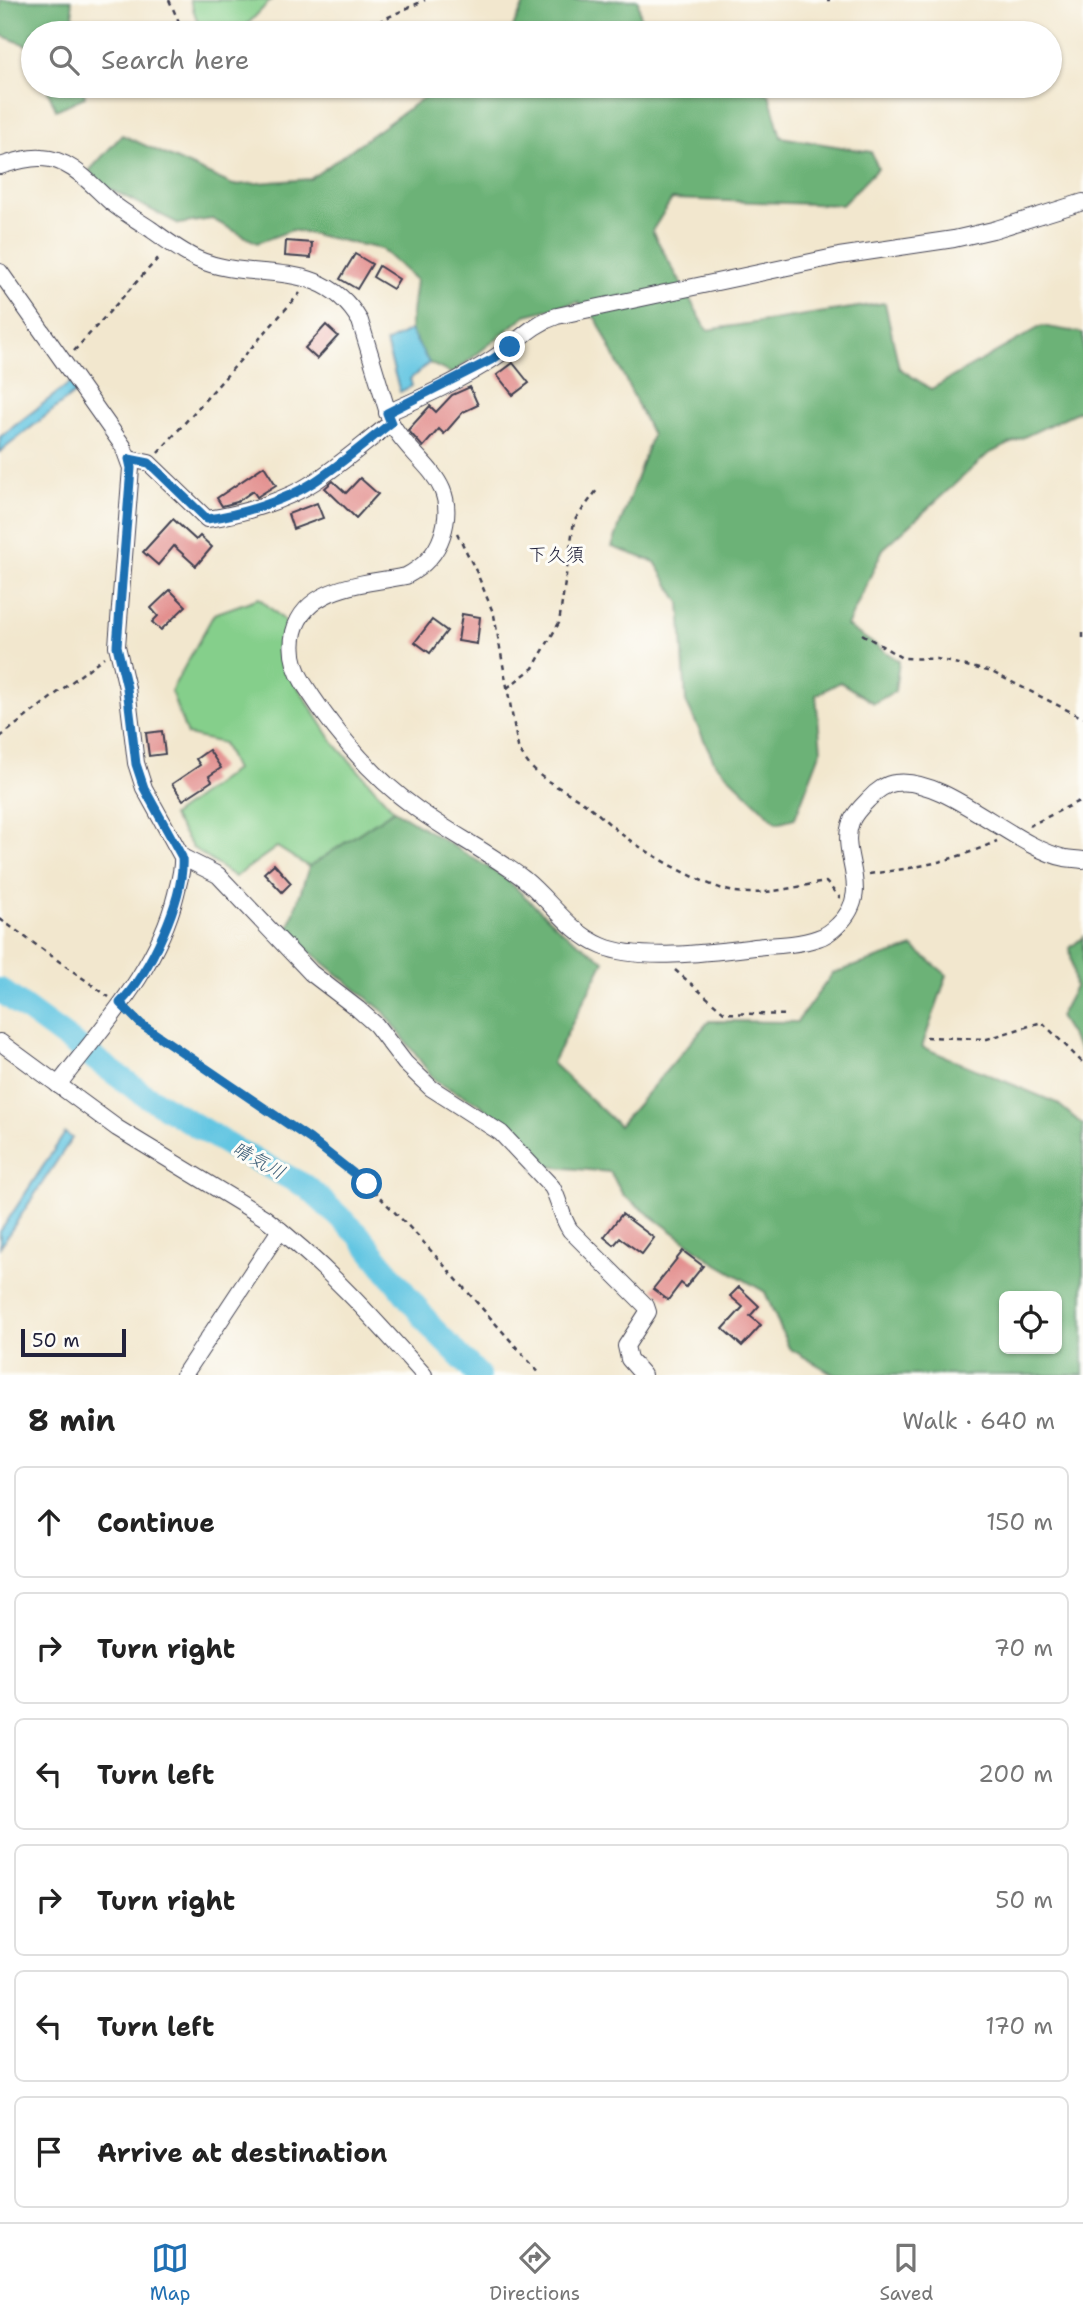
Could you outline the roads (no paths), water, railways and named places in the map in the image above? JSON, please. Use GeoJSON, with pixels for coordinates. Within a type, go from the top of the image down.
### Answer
{"type":"FeatureCollection","features":[{"type":"Feature","properties":{"kind":"street"},"geometry":{"type":"LineString","coordinates":[[0,166],[43,158],[64,163],[81,174],[114,204],[170,244],[199,260],[230,267],[284,273],[310,280],[334,292],[352,308],[360,321],[389,418],[398,435],[433,472],[442,488],[447,505],[447,519],[435,551],[413,572],[406,576],[335,590],[310,604],[296,625],[292,640],[292,653],[302,681],[338,734],[377,776],[416,808],[506,866],[578,931],[601,946],[629,953],[657,954],[734,950],[803,942],[821,937],[837,927],[851,906],[855,892],[856,876],[849,847],[850,823],[860,807],[876,792],[892,783],[911,782],[935,790],[1043,850],[1064,858],[1083,860]]}},
{"type":"Feature","properties":{"kind":"street"},"geometry":{"type":"LineString","coordinates":[[129,459],[149,463],[207,519],[220,517],[274,501],[312,484],[389,418],[493,359],[543,320],[839,256],[954,239],[993,230],[1083,202]]}},
{"type":"Feature","properties":{"kind":"street"},"geometry":{"type":"LineString","coordinates":[[0,272],[65,361],[129,459],[131,468],[117,646],[127,688],[136,764],[144,788],[182,857],[183,868],[159,945],[128,996],[58,1085]]}},
{"type":"Feature","properties":{"kind":"street"},"geometry":{"type":"LineString","coordinates":[[182,857],[218,875],[311,973],[376,1025],[405,1063],[431,1088],[500,1133],[552,1186],[558,1196],[564,1222],[570,1230],[646,1306],[648,1312],[626,1346],[629,1359],[643,1375]]}},
{"type":"Feature","properties":{"kind":"street"},"geometry":{"type":"LineString","coordinates":[[0,1042],[117,1128],[265,1218],[309,1254],[424,1375]]}},
{"type":"Feature","properties":{"kind":"street"},"geometry":{"type":"LineString","coordinates":[[184,1375],[280,1230]]}},
{"type":"Feature","properties":{"kind":"water"},"geometry":{"type":"Polygon","coordinates":[[[410,330],[429,363],[410,379],[412,386],[400,392],[386,343],[410,330]]]}},
{"type":"Feature","properties":{"kind":"water"},"geometry":{"type":"Polygon","coordinates":[[[70,383],[76,392],[0,452],[0,437],[70,383]]]}},
{"type":"Feature","properties":{"kind":"water"},"geometry":{"type":"Polygon","coordinates":[[[65,1133],[72,1138],[0,1247],[0,1232],[65,1133]]]}},
{"type":"Feature","properties":{"kind":"waterway","name":"晴気川"},"geometry":{"type":"LineString","coordinates":[[0,990],[143,1094],[237,1150],[307,1187],[358,1234],[434,1330],[478,1375]]}},
{"type":"Feature","properties":{"kind":"district","name":"下久須"},"geometry":{"type":"Point","coordinates":[556,554]}}]}
